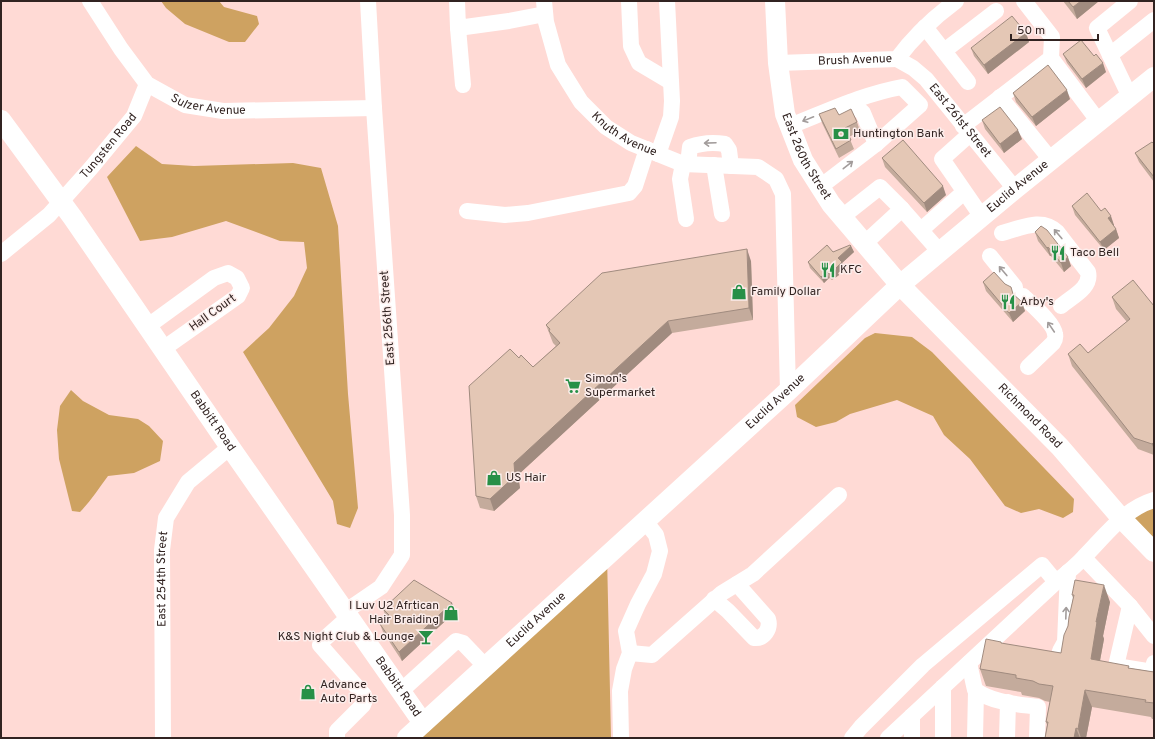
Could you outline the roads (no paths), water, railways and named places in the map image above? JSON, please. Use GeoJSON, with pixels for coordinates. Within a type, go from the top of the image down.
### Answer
{"type":"FeatureCollection","features":[{"type":"Feature","properties":{"kind":"main road","name":"East 260th Street"},"geometry":{"type":"LineString","coordinates":[[775,1],[778,63],[785,114],[803,160],[831,204],[900,285]]}},
{"type":"Feature","properties":{"kind":"main road","name":"Euclid Avenue"},"geometry":{"type":"LineString","coordinates":[[406,738],[788,391],[900,285],[1015,189],[1154,77]]}},
{"type":"Feature","properties":{"kind":"main road","name":"Babbitt Road"},"geometry":{"type":"LineString","coordinates":[[1,120],[61,201],[230,447],[423,723]]}},
{"type":"Feature","properties":{"kind":"main road","name":"Richmond Road"},"geometry":{"type":"LineString","coordinates":[[900,285],[1060,447],[1121,518],[1154,552]]}},
{"type":"Feature","properties":{"kind":"street","name":"Sulzer Avenue"},"geometry":{"type":"LineString","coordinates":[[90,1],[121,49],[147,84],[185,104],[223,112],[374,108]]}},
{"type":"Feature","properties":{"kind":"street","name":"East 256th Street"},"geometry":{"type":"LineString","coordinates":[[337,738],[337,731],[363,705],[365,700],[364,695],[320,645],[321,642],[348,614],[381,586],[402,555],[402,515],[368,1]]}},
{"type":"Feature","properties":{"kind":"street"},"geometry":{"type":"LineString","coordinates":[[457,1],[463,85]]}},
{"type":"Feature","properties":{"kind":"street"},"geometry":{"type":"LineString","coordinates":[[629,1],[631,46],[639,63],[671,82]]}},
{"type":"Feature","properties":{"kind":"street"},"geometry":{"type":"LineString","coordinates":[[467,211],[505,215],[528,213],[628,194],[635,186],[671,117],[671,82],[667,1]]}},
{"type":"Feature","properties":{"kind":"street","name":"Brush Avenue"},"geometry":{"type":"LineString","coordinates":[[778,63],[897,59],[911,40],[925,27],[940,7],[956,1]]}},
{"type":"Feature","properties":{"kind":"street"},"geometry":{"type":"LineString","coordinates":[[1024,1],[1052,38],[1051,58],[1099,122]]}},
{"type":"Feature","properties":{"kind":"street"},"geometry":{"type":"LineString","coordinates":[[1130,1],[1097,28],[1130,97]]}},
{"type":"Feature","properties":{"kind":"street"},"geometry":{"type":"LineString","coordinates":[[458,28],[509,21],[545,8]]}},
{"type":"Feature","properties":{"kind":"street","name":"Knuth Avenue"},"geometry":{"type":"LineString","coordinates":[[545,8],[546,22],[558,65],[581,102],[606,127],[631,143],[686,164],[758,166],[776,179],[783,194],[788,391]]}},
{"type":"Feature","properties":{"kind":"street"},"geometry":{"type":"LineString","coordinates":[[944,51],[996,11]]}},
{"type":"Feature","properties":{"kind":"street"},"geometry":{"type":"LineString","coordinates":[[1110,56],[1154,20]]}},
{"type":"Feature","properties":{"kind":"street"},"geometry":{"type":"LineString","coordinates":[[925,27],[968,82]]}},
{"type":"Feature","properties":{"kind":"street"},"geometry":{"type":"LineString","coordinates":[[982,217],[942,159],[966,130],[1000,97],[1051,58]]}},
{"type":"Feature","properties":{"kind":"street","name":"East 261st Street"},"geometry":{"type":"LineString","coordinates":[[897,59],[913,68],[926,79],[1015,189]]}},
{"type":"Feature","properties":{"kind":"street"},"geometry":{"type":"LineString","coordinates":[[790,126],[851,102],[902,87],[913,68]]}},
{"type":"Feature","properties":{"kind":"street","name":"Tungsten Road"},"geometry":{"type":"LineString","coordinates":[[1,254],[49,215],[91,168],[134,116],[147,84]]}},
{"type":"Feature","properties":{"kind":"street"},"geometry":{"type":"LineString","coordinates":[[902,87],[920,105]]}},
{"type":"Feature","properties":{"kind":"street"},"geometry":{"type":"LineString","coordinates":[[820,186],[876,144],[936,92]]}},
{"type":"Feature","properties":{"kind":"street"},"geometry":{"type":"LineString","coordinates":[[1000,97],[1051,160]]}},
{"type":"Feature","properties":{"kind":"street"},"geometry":{"type":"LineString","coordinates":[[851,102],[862,113],[876,144]]}},
{"type":"Feature","properties":{"kind":"street"},"geometry":{"type":"LineString","coordinates":[[686,219],[680,179],[686,164],[690,147],[701,144],[725,144],[729,150],[731,166]]}},
{"type":"Feature","properties":{"kind":"street"},"geometry":{"type":"LineString","coordinates":[[714,165],[722,214]]}},
{"type":"Feature","properties":{"kind":"street"},"geometry":{"type":"LineString","coordinates":[[842,216],[880,187],[902,209],[940,252]]}},
{"type":"Feature","properties":{"kind":"street"},"geometry":{"type":"LineString","coordinates":[[921,230],[964,192]]}},
{"type":"Feature","properties":{"kind":"street"},"geometry":{"type":"LineString","coordinates":[[865,243],[902,209]]}},
{"type":"Feature","properties":{"kind":"street"},"geometry":{"type":"LineString","coordinates":[[1002,233],[1040,224],[1051,226],[1057,232],[1088,272],[1090,277],[1084,288],[1061,306]]}},
{"type":"Feature","properties":{"kind":"street"},"geometry":{"type":"LineString","coordinates":[[990,256],[1019,291],[1054,329],[1055,339],[1053,343],[1028,367]]}},
{"type":"Feature","properties":{"kind":"street","name":"Hall Court"},"geometry":{"type":"LineString","coordinates":[[148,326],[214,278],[228,273],[237,278],[242,288],[238,296],[163,348]]}},
{"type":"Feature","properties":{"kind":"street","name":"East 254th Street"},"geometry":{"type":"LineString","coordinates":[[163,738],[162,550],[166,518],[188,482],[230,447]]}},
{"type":"Feature","properties":{"kind":"street"},"geometry":{"type":"LineString","coordinates":[[630,653],[652,655],[714,599],[753,574],[839,496]]}},
{"type":"Feature","properties":{"kind":"street"},"geometry":{"type":"LineString","coordinates":[[888,738],[1084,558],[1121,518],[1142,504],[1154,500]]}},
{"type":"Feature","properties":{"kind":"street"},"geometry":{"type":"LineString","coordinates":[[621,738],[620,691],[624,669],[630,653],[626,631],[654,574],[660,551],[656,535],[645,521]]}},
{"type":"Feature","properties":{"kind":"street"},"geometry":{"type":"LineString","coordinates":[[1084,558],[1130,606],[1154,636]]}},
{"type":"Feature","properties":{"kind":"street"},"geometry":{"type":"LineString","coordinates":[[852,738],[861,727],[924,665],[1042,565],[1062,577]]}},
{"type":"Feature","properties":{"kind":"street"},"geometry":{"type":"LineString","coordinates":[[1060,651],[1066,642],[1062,577]]}},
{"type":"Feature","properties":{"kind":"street"},"geometry":{"type":"LineString","coordinates":[[714,599],[754,638],[762,636],[768,631],[768,619],[737,584]]}},
{"type":"Feature","properties":{"kind":"street"},"geometry":{"type":"LineString","coordinates":[[1130,606],[1116,666],[1152,672],[1154,663]]}},
{"type":"Feature","properties":{"kind":"street"},"geometry":{"type":"LineString","coordinates":[[401,691],[456,641],[463,643],[485,666]]}},
{"type":"Feature","properties":{"kind":"street"},"geometry":{"type":"LineString","coordinates":[[991,642],[1011,648]]}},
{"type":"Feature","properties":{"kind":"street"},"geometry":{"type":"LineString","coordinates":[[969,663],[976,691],[975,738]]}},
{"type":"Feature","properties":{"kind":"street"},"geometry":{"type":"LineString","coordinates":[[942,738],[943,687]]}},
{"type":"Feature","properties":{"kind":"street"},"geometry":{"type":"LineString","coordinates":[[976,691],[982,696],[992,699],[1038,708],[1037,738]]}},
{"type":"Feature","properties":{"kind":"street"},"geometry":{"type":"LineString","coordinates":[[1007,738],[1008,702]]}},
{"type":"Feature","properties":{"kind":"street"},"geometry":{"type":"LineString","coordinates":[[912,716],[912,738]]}},
{"type":"Feature","properties":{"kind":"place","name":"Huntington Bank"},"geometry":{"type":"Point","coordinates":[841,134]}},
{"type":"Feature","properties":{"kind":"place","name":"Taco Bell"},"geometry":{"type":"Point","coordinates":[1058,253]}},
{"type":"Feature","properties":{"kind":"place","name":"KFC"},"geometry":{"type":"Point","coordinates":[828,270]}},
{"type":"Feature","properties":{"kind":"place","name":"Family Dollar"},"geometry":{"type":"Point","coordinates":[739,292]}},
{"type":"Feature","properties":{"kind":"place","name":"Arby's"},"geometry":{"type":"Point","coordinates":[1008,302]}},
{"type":"Feature","properties":{"kind":"place","name":"Simon's Supermarket"},"geometry":{"type":"Point","coordinates":[573,386]}},
{"type":"Feature","properties":{"kind":"place","name":"US Hair"},"geometry":{"type":"Point","coordinates":[494,478]}},
{"type":"Feature","properties":{"kind":"place","name":"I Luv U2 Afrtican Hair Braiding"},"geometry":{"type":"Point","coordinates":[451,613]}},
{"type":"Feature","properties":{"kind":"place","name":"K&S Night Club & Lounge"},"geometry":{"type":"Point","coordinates":[426,637]}},
{"type":"Feature","properties":{"kind":"place","name":"Advance Auto Parts"},"geometry":{"type":"Point","coordinates":[308,692]}}]}
